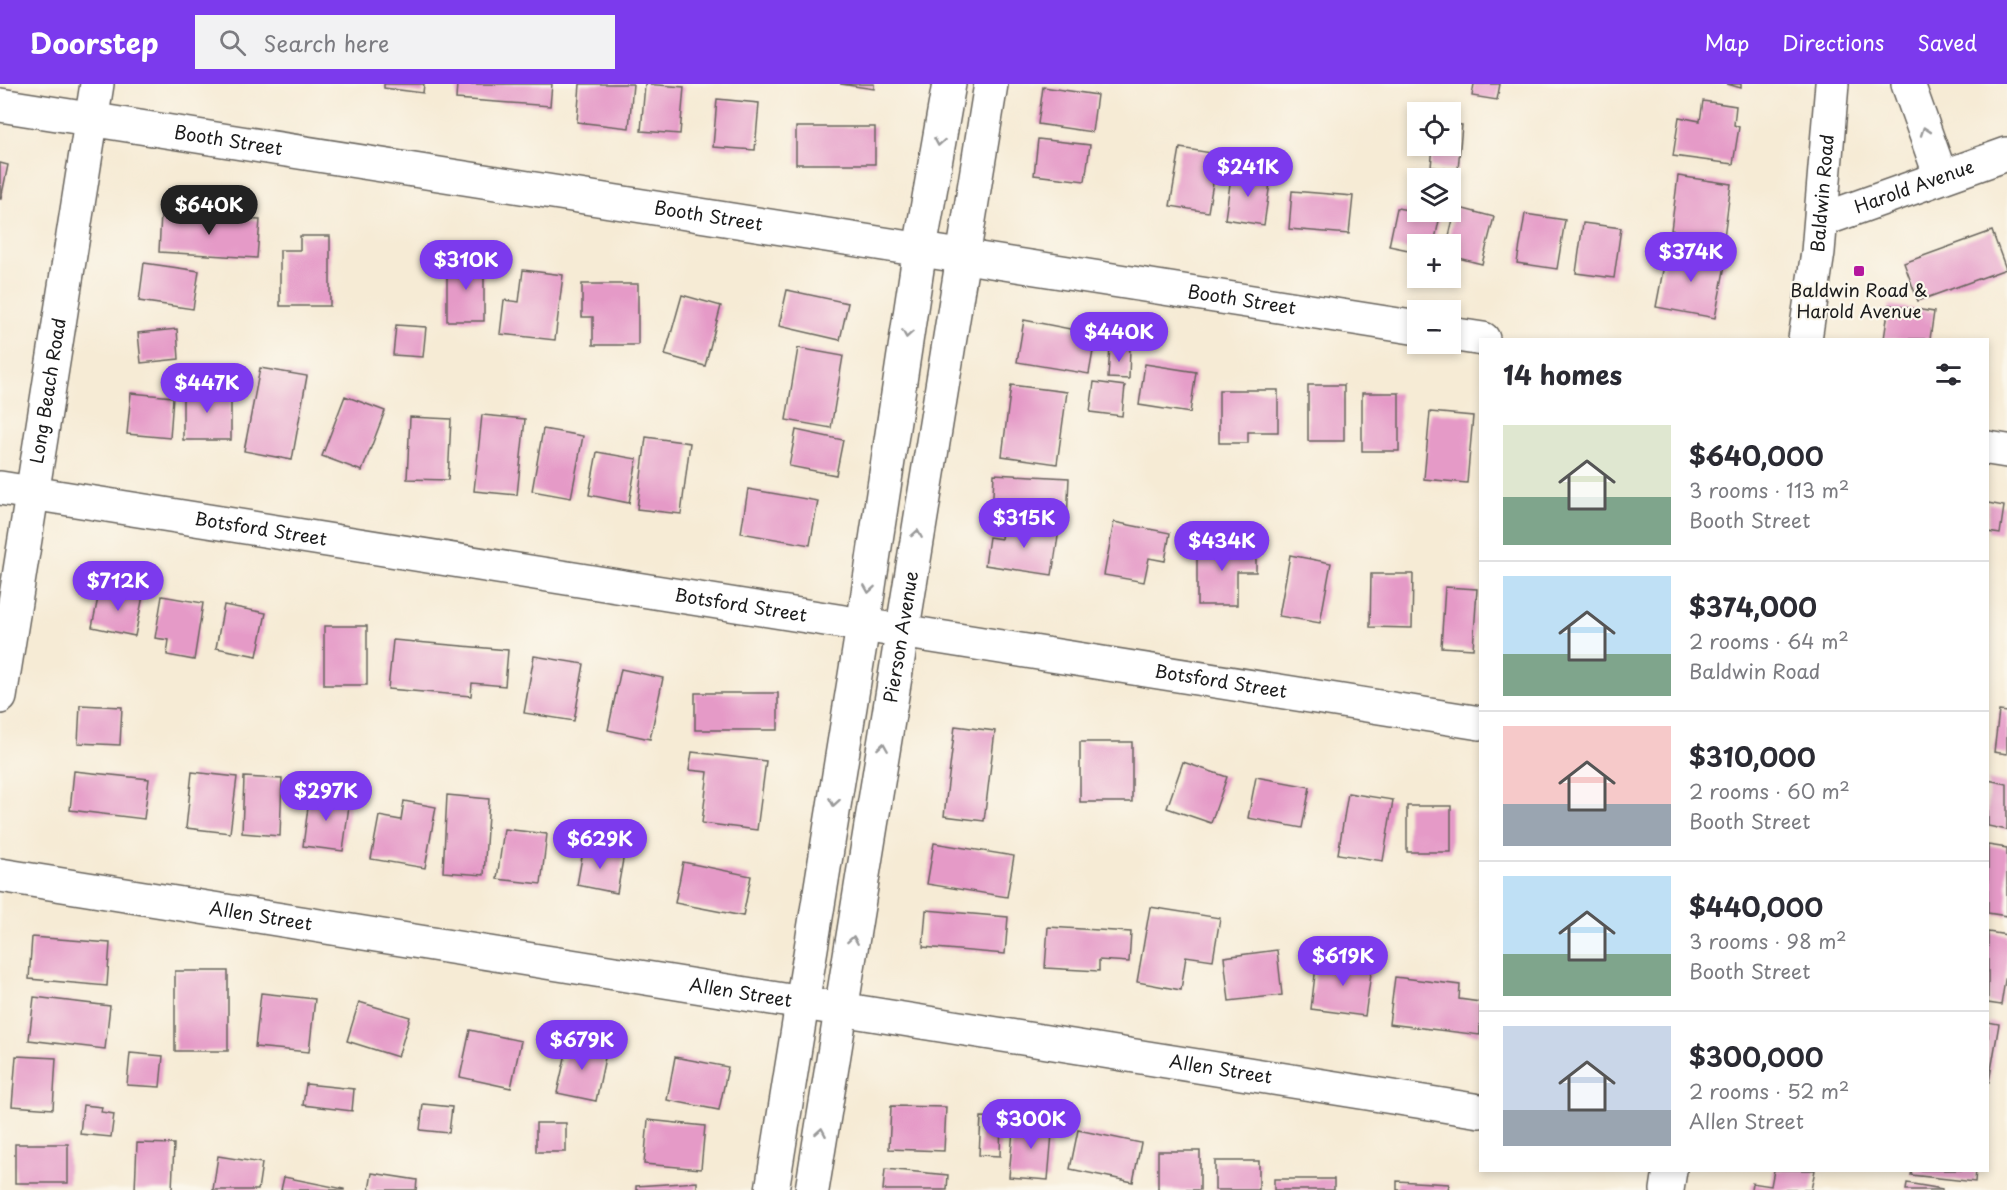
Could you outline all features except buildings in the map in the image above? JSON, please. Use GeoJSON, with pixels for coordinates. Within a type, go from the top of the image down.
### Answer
{"type":"FeatureCollection","features":[{"type":"Feature","properties":{"kind":"street","name":"Long Beach Road"},"geometry":{"type":"LineString","coordinates":[[0,697],[97,84]]}},
{"type":"Feature","properties":{"kind":"street"},"geometry":{"type":"LineString","coordinates":[[772,1190],[863,626],[920,249],[949,84]]}},
{"type":"Feature","properties":{"kind":"street","name":"Pierson Avenue"},"geometry":{"type":"LineString","coordinates":[[812,1190],[991,84]]}},
{"type":"Feature","properties":{"kind":"street","name":"Baldwin Road"},"geometry":{"type":"LineString","coordinates":[[1805,338],[1822,220],[1833,84]]}},
{"type":"Feature","properties":{"kind":"street"},"geometry":{"type":"LineString","coordinates":[[1908,84],[1941,177]]}},
{"type":"Feature","properties":{"kind":"street","name":"Booth Street"},"geometry":{"type":"LineString","coordinates":[[0,105],[1407,326]]}},
{"type":"Feature","properties":{"kind":"street","name":"Harold Avenue"},"geometry":{"type":"LineString","coordinates":[[1822,220],[2007,153]]}},
{"type":"Feature","properties":{"kind":"street"},"geometry":{"type":"LineString","coordinates":[[1461,336],[1479,338]]}},
{"type":"Feature","properties":{"kind":"street"},"geometry":{"type":"LineString","coordinates":[[1989,448],[2007,451]]}},
{"type":"Feature","properties":{"kind":"street","name":"Botsford Street"},"geometry":{"type":"LineString","coordinates":[[0,488],[1479,723]]}},
{"type":"Feature","properties":{"kind":"street","name":"Allen Street"},"geometry":{"type":"LineString","coordinates":[[0,875],[1479,1111]]}},
{"type":"Feature","properties":{"kind":"street"},"geometry":{"type":"LineString","coordinates":[[1667,1190],[1671,1172]]}},
{"type":"Feature","properties":{"kind":"place","name":"Baldwin Road & Harold Avenue"},"geometry":{"type":"Point","coordinates":[1859,271]}}]}
